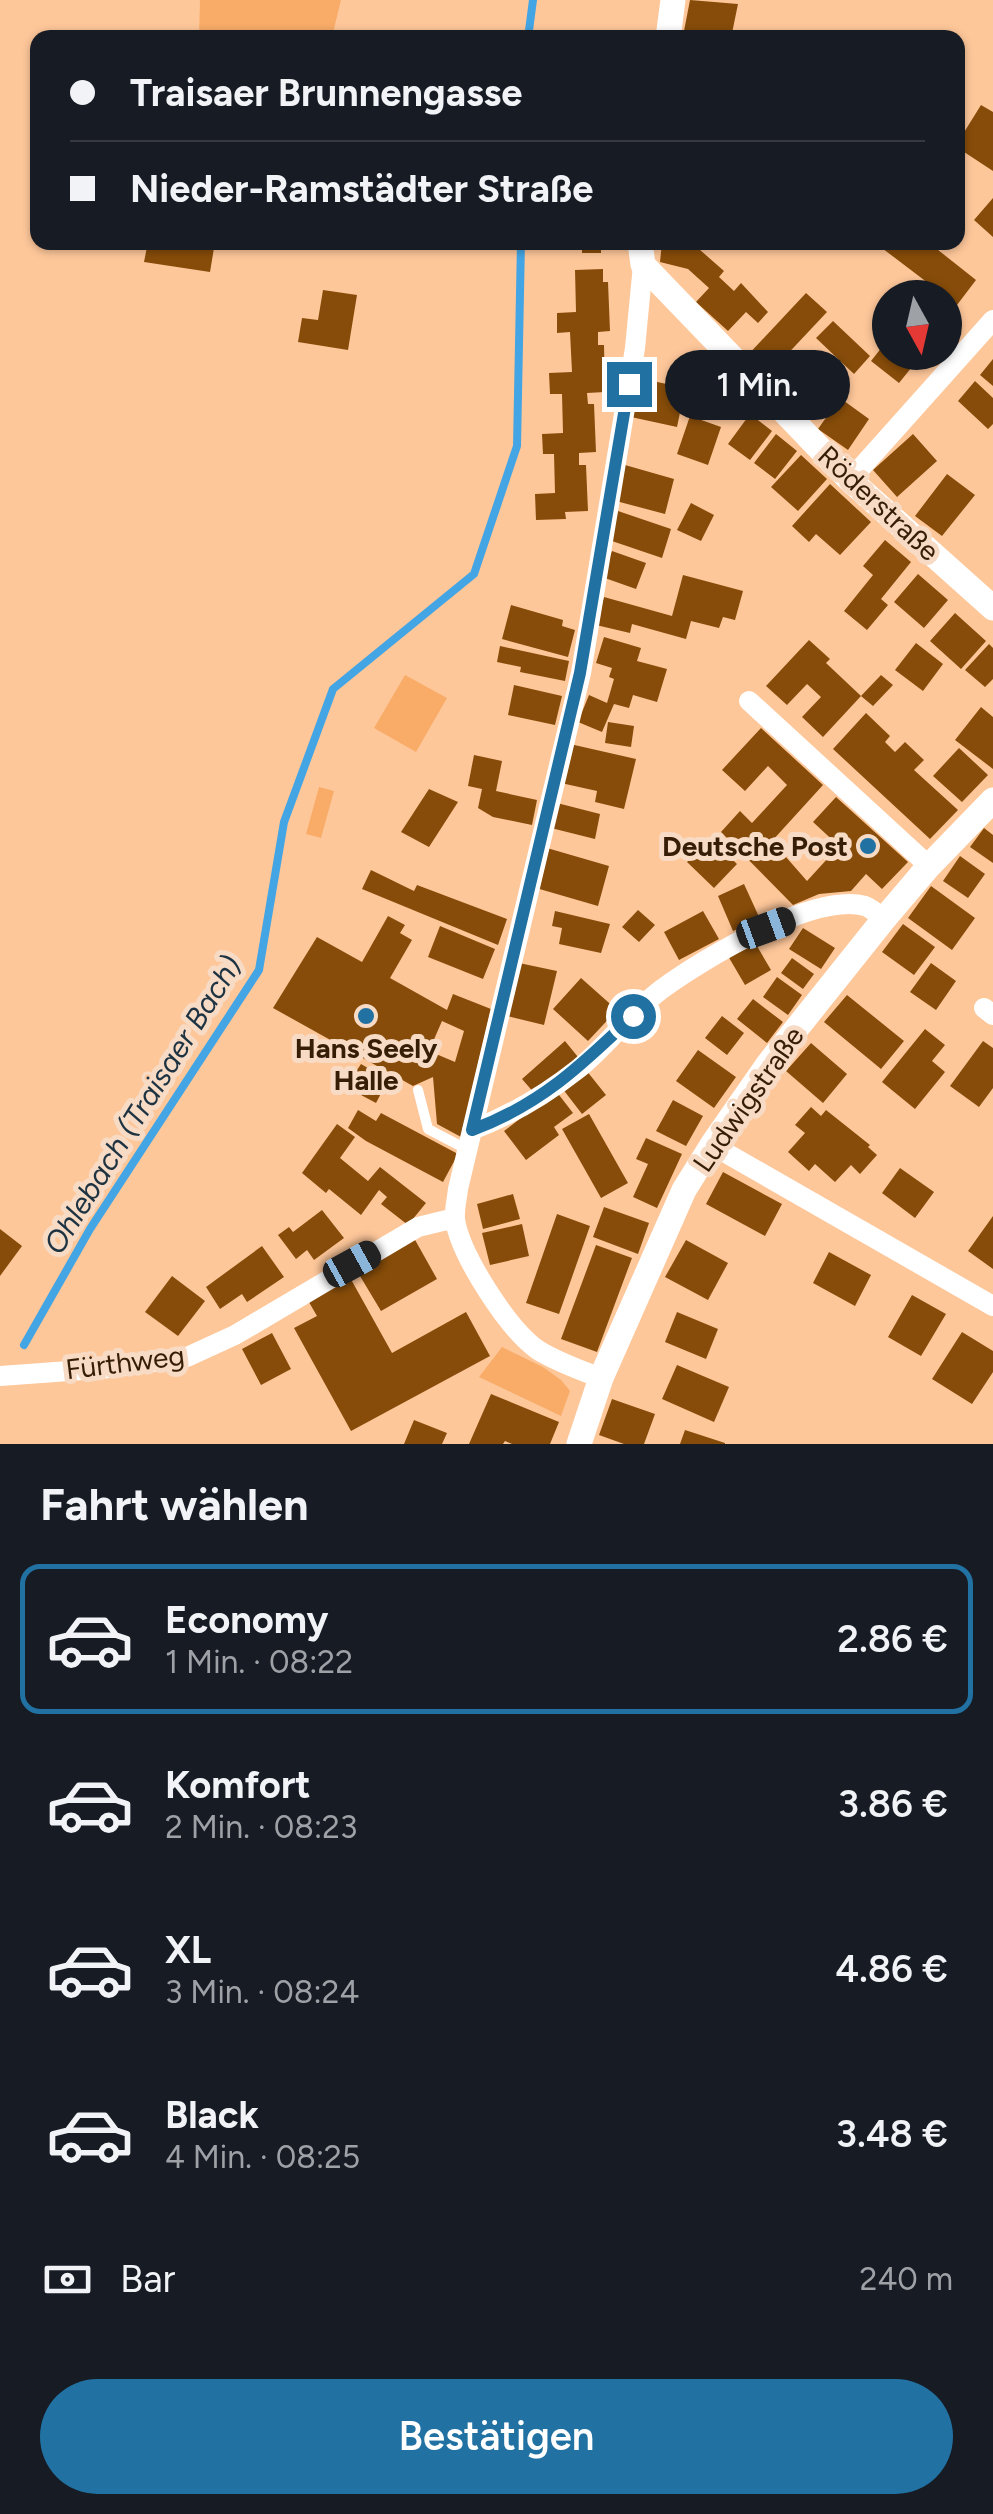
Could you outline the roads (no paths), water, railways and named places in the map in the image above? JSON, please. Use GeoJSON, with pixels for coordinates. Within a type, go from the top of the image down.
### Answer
{"type":"FeatureCollection","features":[{"type":"Feature","properties":{"kind":"street"},"geometry":{"type":"LineString","coordinates":[[669,30],[674,0]]}},
{"type":"Feature","properties":{"kind":"street"},"geometry":{"type":"LineString","coordinates":[[602,1378],[537,1349],[513,1327],[492,1300],[462,1241],[455,1218],[580,673],[634,348],[642,254]]}},
{"type":"Feature","properties":{"kind":"street","name":"Röderstraße"},"geometry":{"type":"LineString","coordinates":[[642,254],[850,480],[993,608]]}},
{"type":"Feature","properties":{"kind":"street"},"geometry":{"type":"LineString","coordinates":[[850,480],[993,320]]}},
{"type":"Feature","properties":{"kind":"street"},"geometry":{"type":"LineString","coordinates":[[750,701],[929,866]]}},
{"type":"Feature","properties":{"kind":"street","name":"Ludwigstraße"},"geometry":{"type":"LineString","coordinates":[[579,1444],[602,1378],[684,1190],[712,1145],[769,1063],[884,918],[993,800]]}},
{"type":"Feature","properties":{"kind":"street"},"geometry":{"type":"LineString","coordinates":[[470,1140],[580,1068],[659,991],[737,943],[794,918],[838,905],[866,906],[884,918]]}},
{"type":"Feature","properties":{"kind":"street"},"geometry":{"type":"LineString","coordinates":[[712,1145],[993,1306]]}},
{"type":"Feature","properties":{"kind":"street","name":"Fürthweg"},"geometry":{"type":"LineString","coordinates":[[0,1376],[110,1368],[188,1357],[235,1335],[418,1227],[438,1219],[455,1218]]}},
{"type":"Feature","properties":{"kind":"lane"},"geometry":{"type":"LineString","coordinates":[[418,1090],[428,1129],[470,1140]]}},
{"type":"Feature","properties":{"kind":"waterway","name":"Ohlebach (Traisaer Bach)"},"geometry":{"type":"LineString","coordinates":[[529,30],[533,0]]}},
{"type":"Feature","properties":{"kind":"waterway","name":"Ohlebach (Traisaer Bach)"},"geometry":{"type":"LineString","coordinates":[[24,1345],[90,1229],[259,970],[284,822],[333,689],[474,574],[517,446],[521,250]]}},
{"type":"Feature","properties":{"kind":"place","name":"Deutsche Post"},"geometry":{"type":"Point","coordinates":[868,846]}},
{"type":"Feature","properties":{"kind":"place","name":"Hans Seely Halle"},"geometry":{"type":"Point","coordinates":[366,1016]}}]}
